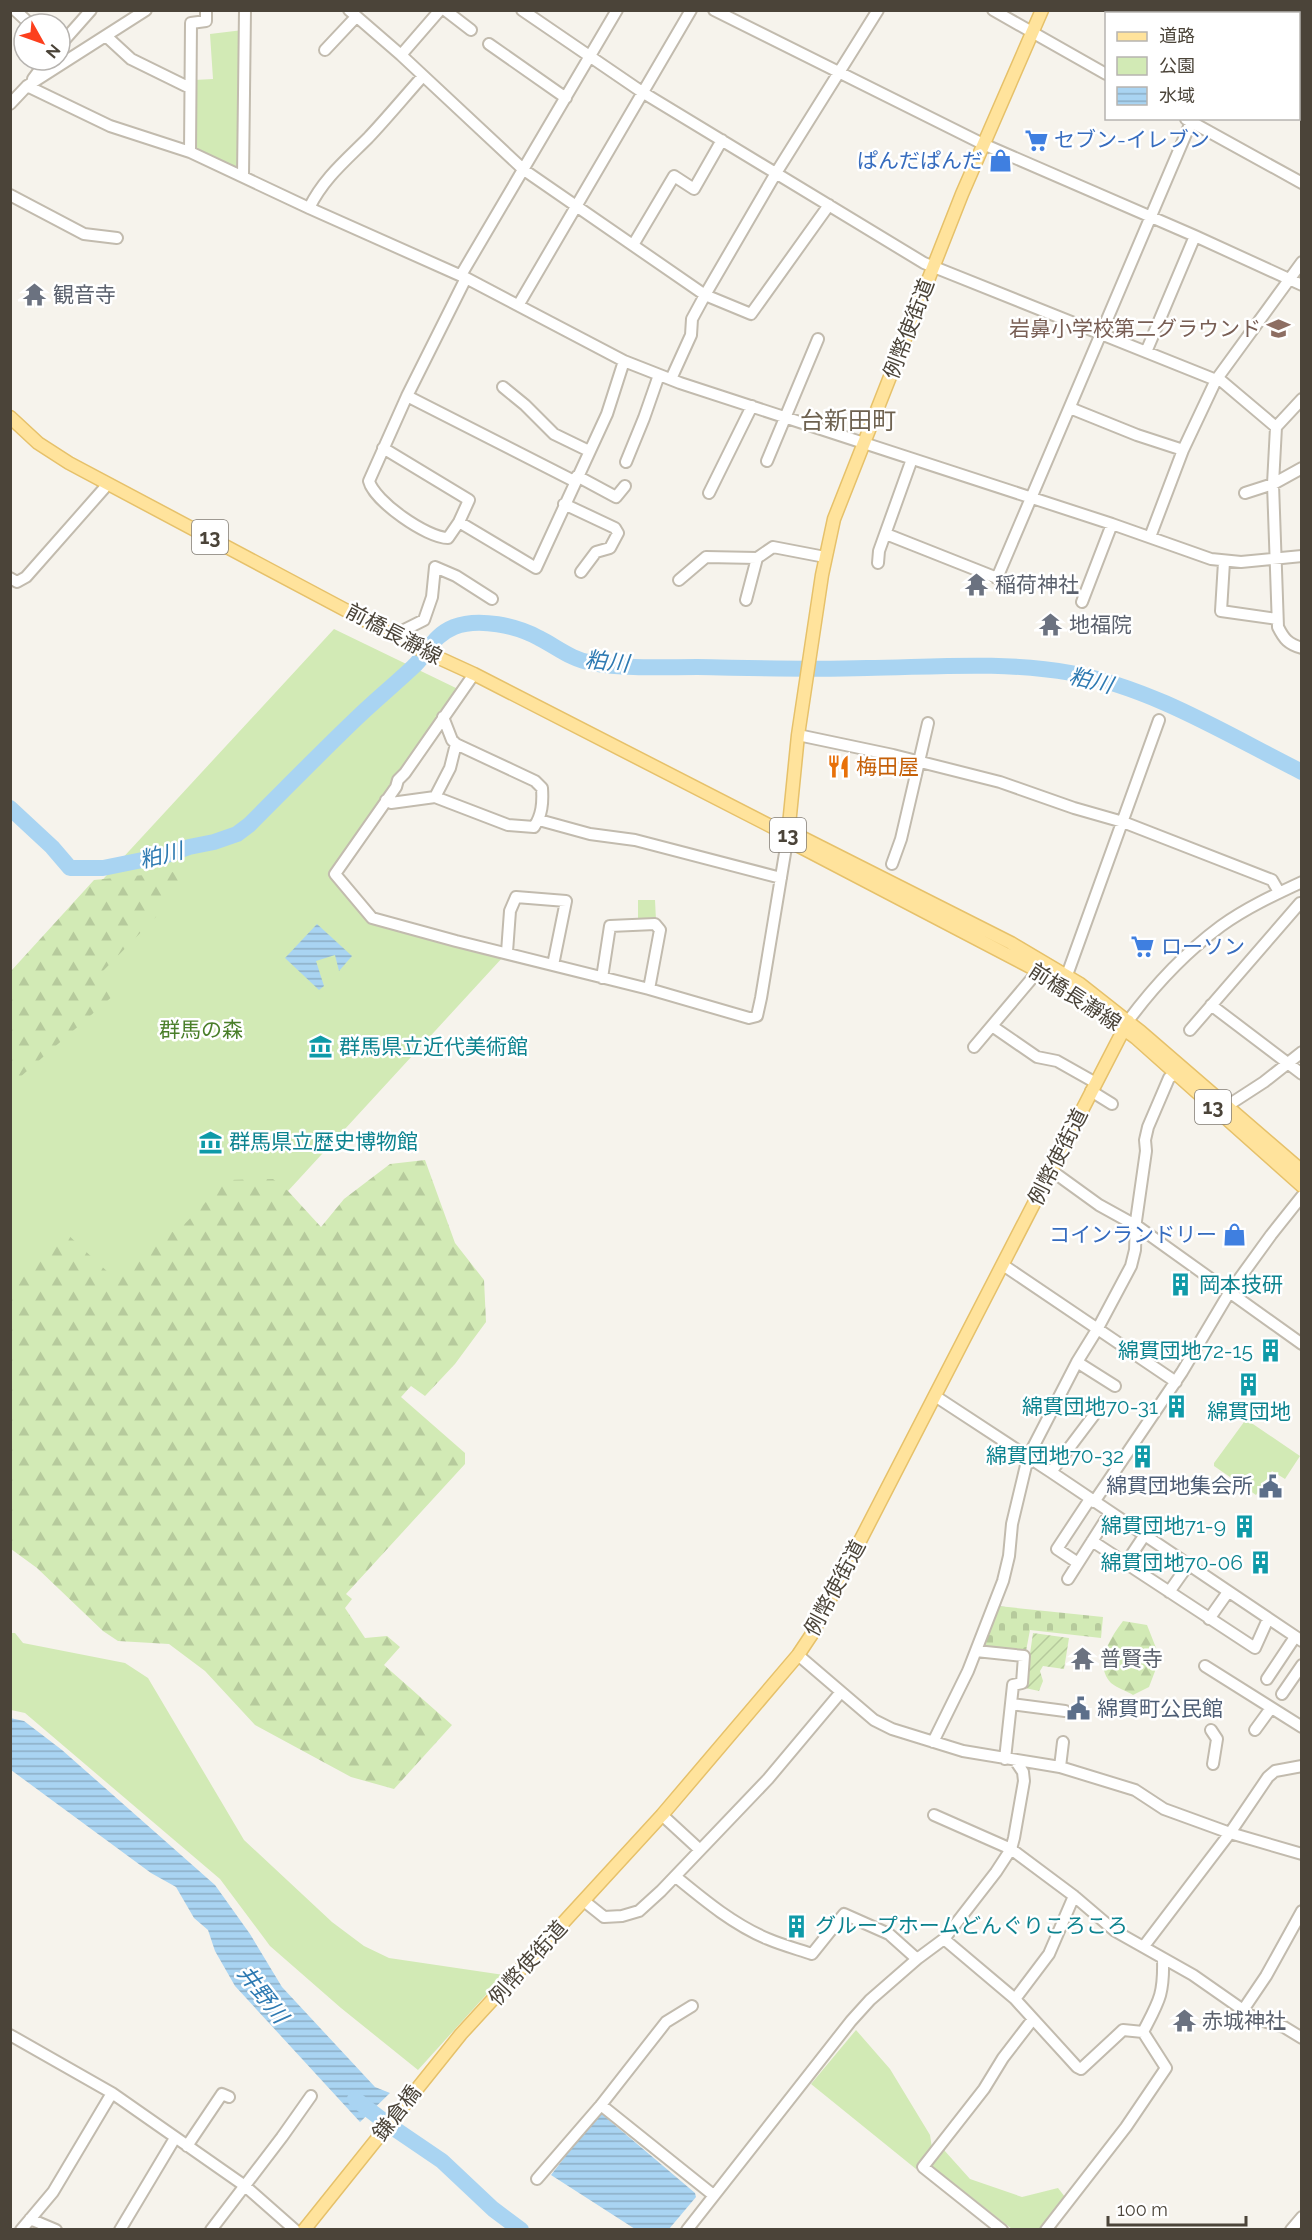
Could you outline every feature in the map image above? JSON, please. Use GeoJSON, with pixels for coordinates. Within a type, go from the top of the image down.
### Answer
{"type":"FeatureCollection","features":[{"type":"Feature","properties":{"kind":"main road","name":"例幣使街道"},"geometry":{"type":"LineString","coordinates":[[788,835],[798,735],[825,557],[834,519],[983,144],[1042,10]]}},
{"type":"Feature","properties":{"kind":"main road","name":"前橋長瀞線"},"geometry":{"type":"LineString","coordinates":[[10,417],[38,443],[69,463],[415,647],[474,674],[788,835],[799,836],[1011,943],[1067,975],[1227,1106],[1302,1171]]}},
{"type":"Feature","properties":{"kind":"main road","name":"前橋長瀞線"},"geometry":{"type":"LineString","coordinates":[[788,835],[795,844],[1063,984],[1126,1025],[1175,1074],[1302,1186]]}},
{"type":"Feature","properties":{"kind":"main road","name":"例幣使街道"},"geometry":{"type":"LineString","coordinates":[[426,2076],[461,2034],[662,1815],[798,1655],[812,1634],[1126,1025]]}},
{"type":"Feature","properties":{"kind":"main road","name":"鎌倉橋"},"geometry":{"type":"LineString","coordinates":[[304,2229],[426,2076]]}},
{"type":"Feature","properties":{"kind":"street"},"geometry":{"type":"LineString","coordinates":[[72,31],[91,10]]}},
{"type":"Feature","properties":{"kind":"street"},"geometry":{"type":"LineString","coordinates":[[27,86],[146,10]]}},
{"type":"Feature","properties":{"kind":"street"},"geometry":{"type":"LineString","coordinates":[[190,152],[191,23],[206,21],[206,10]]}},
{"type":"Feature","properties":{"kind":"street"},"geometry":{"type":"LineString","coordinates":[[243,176],[245,10]]}},
{"type":"Feature","properties":{"kind":"street"},"geometry":{"type":"LineString","coordinates":[[401,55],[442,10],[471,30]]}},
{"type":"Feature","properties":{"kind":"street"},"geometry":{"type":"LineString","coordinates":[[522,10],[589,58],[642,92],[933,267],[1217,379],[1276,427]]}},
{"type":"Feature","properties":{"kind":"street"},"geometry":{"type":"LineString","coordinates":[[383,448],[469,500],[459,522],[448,538],[438,537],[401,516],[371,489],[369,481],[383,448],[463,276],[617,10]]}},
{"type":"Feature","properties":{"kind":"street"},"geometry":{"type":"LineString","coordinates":[[519,304],[691,10]]}},
{"type":"Feature","properties":{"kind":"street"},"geometry":{"type":"LineString","coordinates":[[714,10],[983,144],[1196,236],[1302,285]]}},
{"type":"Feature","properties":{"kind":"street"},"geometry":{"type":"LineString","coordinates":[[671,379],[691,335],[693,319],[705,295],[776,173],[878,10]]}},
{"type":"Feature","properties":{"kind":"street"},"geometry":{"type":"LineString","coordinates":[[993,10],[1105,73]]}},
{"type":"Feature","properties":{"kind":"street"},"geometry":{"type":"LineString","coordinates":[[325,50],[352,14],[401,55],[524,170],[705,295],[751,314],[829,205]]}},
{"type":"Feature","properties":{"kind":"street"},"geometry":{"type":"LineString","coordinates":[[106,36],[131,59],[190,88]]}},
{"type":"Feature","properties":{"kind":"street"},"geometry":{"type":"LineString","coordinates":[[489,44],[566,98]]}},
{"type":"Feature","properties":{"kind":"street"},"geometry":{"type":"LineString","coordinates":[[10,104],[38,72]]}},
{"type":"Feature","properties":{"kind":"street"},"geometry":{"type":"LineString","coordinates":[[309,208],[319,188],[423,75]]}},
{"type":"Feature","properties":{"kind":"street"},"geometry":{"type":"LineString","coordinates":[[27,86],[110,126],[190,152],[463,276],[624,361],[659,375],[1032,497],[1197,555],[1224,562],[1302,556]]}},
{"type":"Feature","properties":{"kind":"street"},"geometry":{"type":"LineString","coordinates":[[886,534],[998,578],[1151,217],[1188,120],[1302,183]]}},
{"type":"Feature","properties":{"kind":"street"},"geometry":{"type":"LineString","coordinates":[[633,245],[674,176],[694,189],[722,140]]}},
{"type":"Feature","properties":{"kind":"street"},"geometry":{"type":"LineString","coordinates":[[10,195],[84,234],[117,238]]}},
{"type":"Feature","properties":{"kind":"street"},"geometry":{"type":"LineString","coordinates":[[1146,352],[1196,236]]}},
{"type":"Feature","properties":{"kind":"street"},"geometry":{"type":"LineString","coordinates":[[1150,537],[1183,450],[1217,379],[1302,262]]}},
{"type":"Feature","properties":{"kind":"street"},"geometry":{"type":"LineString","coordinates":[[767,461],[818,339]]}},
{"type":"Feature","properties":{"kind":"street"},"geometry":{"type":"LineString","coordinates":[[459,522],[536,568],[575,479],[607,414],[624,361]]}},
{"type":"Feature","properties":{"kind":"street"},"geometry":{"type":"LineString","coordinates":[[626,462],[659,375]]}},
{"type":"Feature","properties":{"kind":"street"},"geometry":{"type":"LineString","coordinates":[[503,387],[554,434],[589,451]]}},
{"type":"Feature","properties":{"kind":"street"},"geometry":{"type":"LineString","coordinates":[[407,396],[616,497],[626,486]]}},
{"type":"Feature","properties":{"kind":"street"},"geometry":{"type":"LineString","coordinates":[[1302,399],[1276,427],[1273,484],[1278,627],[1284,640],[1302,648]]}},
{"type":"Feature","properties":{"kind":"street"},"geometry":{"type":"LineString","coordinates":[[709,493],[752,406]]}},
{"type":"Feature","properties":{"kind":"street"},"geometry":{"type":"LineString","coordinates":[[1070,408],[1137,435],[1183,450]]}},
{"type":"Feature","properties":{"kind":"street"},"geometry":{"type":"LineString","coordinates":[[878,563],[879,551],[912,459]]}},
{"type":"Feature","properties":{"kind":"street"},"geometry":{"type":"LineString","coordinates":[[1245,493],[1273,484],[1302,468]]}},
{"type":"Feature","properties":{"kind":"street"},"geometry":{"type":"LineString","coordinates":[[10,578],[17,582],[26,577],[108,484]]}},
{"type":"Feature","properties":{"kind":"street"},"geometry":{"type":"LineString","coordinates":[[564,504],[615,528],[618,533],[610,548],[596,552],[581,572]]}},
{"type":"Feature","properties":{"kind":"street"},"geometry":{"type":"LineString","coordinates":[[1082,602],[1112,524]]}},
{"type":"Feature","properties":{"kind":"street"},"geometry":{"type":"LineString","coordinates":[[679,580],[706,557],[757,558],[773,547],[825,557]]}},
{"type":"Feature","properties":{"kind":"street"},"geometry":{"type":"LineString","coordinates":[[746,600],[757,558]]}},
{"type":"Feature","properties":{"kind":"street"},"geometry":{"type":"LineString","coordinates":[[1224,562],[1221,611],[1277,619]]}},
{"type":"Feature","properties":{"kind":"street"},"geometry":{"type":"LineString","coordinates":[[394,635],[424,620],[432,597],[435,567],[456,576],[492,599]]}},
{"type":"Feature","properties":{"kind":"street"},"geometry":{"type":"LineString","coordinates":[[474,674],[398,780],[396,787],[335,874],[372,918],[649,989],[749,1018],[757,1016],[788,835]]}},
{"type":"Feature","properties":{"kind":"street"},"geometry":{"type":"LineString","coordinates":[[386,800],[391,803],[435,797],[508,825],[534,827],[543,805],[542,788],[536,781],[456,744],[452,740],[443,717]]}},
{"type":"Feature","properties":{"kind":"street"},"geometry":{"type":"LineString","coordinates":[[1067,975],[1160,720]]}},
{"type":"Feature","properties":{"kind":"street"},"geometry":{"type":"LineString","coordinates":[[892,864],[901,839],[928,723]]}},
{"type":"Feature","properties":{"kind":"street"},"geometry":{"type":"LineString","coordinates":[[798,735],[918,761],[1000,782],[1074,808],[1123,822],[1272,880],[1280,892]]}},
{"type":"Feature","properties":{"kind":"street"},"geometry":{"type":"LineString","coordinates":[[435,797],[450,768],[456,744]]}},
{"type":"Feature","properties":{"kind":"street"},"geometry":{"type":"LineString","coordinates":[[538,820],[590,834],[635,840],[781,878]]}},
{"type":"Feature","properties":{"kind":"street"},"geometry":{"type":"LineString","coordinates":[[1126,1025],[1166,976],[1222,925],[1302,882]]}},
{"type":"Feature","properties":{"kind":"street"},"geometry":{"type":"LineString","coordinates":[[507,952],[510,911],[516,897],[566,901],[553,965]]}},
{"type":"Feature","properties":{"kind":"street"},"geometry":{"type":"LineString","coordinates":[[1190,1030],[1300,903]]}},
{"type":"Feature","properties":{"kind":"street"},"geometry":{"type":"LineString","coordinates":[[602,978],[610,926],[655,924],[660,930],[649,989]]}},
{"type":"Feature","properties":{"kind":"street"},"geometry":{"type":"LineString","coordinates":[[974,1047],[1038,970]]}},
{"type":"Feature","properties":{"kind":"street"},"geometry":{"type":"LineString","coordinates":[[1211,1005],[1302,1074]]}},
{"type":"Feature","properties":{"kind":"street"},"geometry":{"type":"LineString","coordinates":[[992,1026],[1037,1057],[1057,1061],[1094,1087],[1112,1104]]}},
{"type":"Feature","properties":{"kind":"street"},"geometry":{"type":"LineString","coordinates":[[1227,1106],[1264,1082],[1302,1052]]}},
{"type":"Feature","properties":{"kind":"street"},"geometry":{"type":"LineString","coordinates":[[933,1742],[976,1651],[1005,1573],[1012,1524],[1028,1457],[1077,1362],[1131,1266],[1135,1250],[1146,1151],[1145,1140],[1169,1078],[1175,1074]]}},
{"type":"Feature","properties":{"kind":"street"},"geometry":{"type":"LineString","coordinates":[[1052,1171],[1099,1205],[1137,1226],[1302,1344]]}},
{"type":"Feature","properties":{"kind":"street"},"geometry":{"type":"LineString","coordinates":[[1078,1563],[1058,1549],[1176,1382],[1229,1293],[1271,1234],[1302,1196]]}},
{"type":"Feature","properties":{"kind":"street"},"geometry":{"type":"LineString","coordinates":[[1003,1265],[1176,1382]]}},
{"type":"Feature","properties":{"kind":"street"},"geometry":{"type":"LineString","coordinates":[[1077,1362],[1114,1386]]}},
{"type":"Feature","properties":{"kind":"street"},"geometry":{"type":"LineString","coordinates":[[935,1396],[1298,1639],[1266,1679]]}},
{"type":"Feature","properties":{"kind":"street"},"geometry":{"type":"LineString","coordinates":[[1051,1472],[1094,1415]]}},
{"type":"Feature","properties":{"kind":"street"},"geometry":{"type":"LineString","coordinates":[[1068,1579],[1110,1513]]}},
{"type":"Feature","properties":{"kind":"street"},"geometry":{"type":"LineString","coordinates":[[1126,1563],[1144,1536]]}},
{"type":"Feature","properties":{"kind":"street"},"geometry":{"type":"LineString","coordinates":[[1092,1541],[1255,1648],[1268,1619]]}},
{"type":"Feature","properties":{"kind":"street"},"geometry":{"type":"LineString","coordinates":[[1169,1592],[1188,1564]]}},
{"type":"Feature","properties":{"kind":"street"},"geometry":{"type":"LineString","coordinates":[[1209,1619],[1228,1592]]}},
{"type":"Feature","properties":{"kind":"street"},"geometry":{"type":"LineString","coordinates":[[687,2229],[712,2194],[851,2021],[870,2000],[944,1939],[1011,1849],[1024,1781],[1023,1772],[1010,1759],[1011,1704],[1013,1684],[1022,1683],[1024,1656],[976,1651]]}},
{"type":"Feature","properties":{"kind":"street"},"geometry":{"type":"LineString","coordinates":[[798,1655],[874,1720],[892,1729],[963,1751],[1060,1767],[1135,1790],[1164,1809],[1230,1833],[1302,1854]]}},
{"type":"Feature","properties":{"kind":"street"},"geometry":{"type":"LineString","coordinates":[[1282,1694],[1302,1665]]}},
{"type":"Feature","properties":{"kind":"street"},"geometry":{"type":"LineString","coordinates":[[1205,1666],[1271,1708],[1299,1721]]}},
{"type":"Feature","properties":{"kind":"street"},"geometry":{"type":"LineString","coordinates":[[584,1901],[604,1917],[622,1916],[639,1911],[676,1877],[768,1779],[841,1692]]}},
{"type":"Feature","properties":{"kind":"street"},"geometry":{"type":"LineString","coordinates":[[1011,1704],[1065,1711]]}},
{"type":"Feature","properties":{"kind":"street"},"geometry":{"type":"LineString","coordinates":[[1255,1730],[1271,1708]]}},
{"type":"Feature","properties":{"kind":"street"},"geometry":{"type":"LineString","coordinates":[[1211,1731],[1216,1739],[1213,1764]]}},
{"type":"Feature","properties":{"kind":"street"},"geometry":{"type":"LineString","coordinates":[[1060,1767],[1064,1742]]}},
{"type":"Feature","properties":{"kind":"street"},"geometry":{"type":"LineString","coordinates":[[1144,1946],[1230,1833],[1268,1776],[1275,1771],[1302,1766]]}},
{"type":"Feature","properties":{"kind":"street"},"geometry":{"type":"LineString","coordinates":[[662,1815],[700,1850]]}},
{"type":"Feature","properties":{"kind":"street"},"geometry":{"type":"LineString","coordinates":[[934,1815],[1011,1849],[1074,1896],[1115,1931],[1193,1975],[1260,2021],[1284,2026],[1302,2037]]}},
{"type":"Feature","properties":{"kind":"street"},"geometry":{"type":"LineString","coordinates":[[676,1877],[734,1921],[766,1938],[812,1954],[844,1914],[889,1934],[917,1959]]}},
{"type":"Feature","properties":{"kind":"street"},"geometry":{"type":"LineString","coordinates":[[1015,1999],[1048,1954],[1074,1896]]}},
{"type":"Feature","properties":{"kind":"street"},"geometry":{"type":"LineString","coordinates":[[1243,2010],[1266,1976],[1302,1911]]}},
{"type":"Feature","properties":{"kind":"street"},"geometry":{"type":"LineString","coordinates":[[944,1939],[1015,1999],[1081,2069],[1123,2030],[1143,2032]]}},
{"type":"Feature","properties":{"kind":"street"},"geometry":{"type":"LineString","coordinates":[[1143,2032],[1161,1997],[1164,1986],[1163,1959]]}},
{"type":"Feature","properties":{"kind":"street"},"geometry":{"type":"LineString","coordinates":[[537,2179],[601,2105],[666,2022],[692,2006]]}},
{"type":"Feature","properties":{"kind":"street"},"geometry":{"type":"LineString","coordinates":[[1002,2229],[923,2167],[984,2089],[1003,2058],[1033,2019]]}},
{"type":"Feature","properties":{"kind":"street"},"geometry":{"type":"LineString","coordinates":[[1046,2229],[1126,2127],[1166,2068],[1143,2032]]}},
{"type":"Feature","properties":{"kind":"street"},"geometry":{"type":"LineString","coordinates":[[10,2035],[112,2093],[245,2186],[295,2229]]}},
{"type":"Feature","properties":{"kind":"street"},"geometry":{"type":"LineString","coordinates":[[21,2229],[53,2192],[112,2093]]}},
{"type":"Feature","properties":{"kind":"street"},"geometry":{"type":"LineString","coordinates":[[187,2146],[222,2094],[229,2097]]}},
{"type":"Feature","properties":{"kind":"street"},"geometry":{"type":"LineString","coordinates":[[211,2229],[311,2096]]}},
{"type":"Feature","properties":{"kind":"street"},"geometry":{"type":"LineString","coordinates":[[601,2105],[712,2194]]}},
{"type":"Feature","properties":{"kind":"street"},"geometry":{"type":"LineString","coordinates":[[120,2229],[175,2138]]}},
{"type":"Feature","properties":{"kind":"street"},"geometry":{"type":"LineString","coordinates":[[1291,2229],[1302,2217]]}},
{"type":"Feature","properties":{"kind":"street"},"geometry":{"type":"LineString","coordinates":[[30,2219],[56,2229]]}},
{"type":"Feature","properties":{"kind":"green space"},"geometry":{"type":"Polygon","coordinates":[[[243,30],[239,168],[194,149],[194,80],[213,79],[210,34],[243,30]]]}},
{"type":"Feature","properties":{"kind":"green space","name":"群馬の森"},"geometry":{"type":"Polygon","coordinates":[[[334,629],[458,689],[329,873],[370,922],[503,957],[288,1191],[11,1478],[10,980],[334,629]]]}},
{"type":"Feature","properties":{"kind":"green space"},"geometry":{"type":"Polygon","coordinates":[[[203,869],[101,973],[114,995],[11,1085],[11,971],[94,880],[203,869]]]}},
{"type":"Feature","properties":{"kind":"green space"},"geometry":{"type":"Polygon","coordinates":[[[638,900],[655,900],[656,920],[638,921],[638,900]]]}},
{"type":"Feature","properties":{"kind":"green space"},"geometry":{"type":"Polygon","coordinates":[[[425,1160],[455,1243],[484,1280],[486,1322],[455,1364],[425,1396],[411,1386],[401,1397],[465,1453],[465,1464],[346,1594],[352,1599],[345,1608],[365,1638],[387,1636],[400,1647],[384,1665],[452,1725],[394,1789],[351,1777],[255,1725],[205,1671],[169,1644],[118,1641],[103,1631],[37,1568],[11,1549],[11,1290],[65,1232],[111,1275],[158,1228],[176,1233],[227,1180],[273,1179],[288,1191],[321,1227],[344,1199],[390,1164],[425,1160]]]}},
{"type":"Feature","properties":{"kind":"green space"},"geometry":{"type":"Polygon","coordinates":[[[1244,1422],[1250,1422],[1300,1456],[1285,1479],[1272,1471],[1256,1495],[1214,1466],[1244,1422]]]}},
{"type":"Feature","properties":{"kind":"green space"},"geometry":{"type":"Polygon","coordinates":[[[998,1606],[1103,1617],[1101,1638],[1030,1630],[1026,1651],[982,1647],[998,1606]]]}},
{"type":"Feature","properties":{"kind":"green space"},"geometry":{"type":"Polygon","coordinates":[[[1123,1621],[1147,1625],[1160,1658],[1149,1687],[1133,1695],[1111,1683],[1104,1668],[1109,1643],[1123,1621]]]}},
{"type":"Feature","properties":{"kind":"green space"},"geometry":{"type":"Polygon","coordinates":[[[11,1633],[15,1633],[23,1643],[125,1663],[148,1678],[244,1840],[332,1922],[364,1946],[389,1958],[504,1975],[418,2070],[341,2008],[270,1946],[220,1879],[25,1713],[11,1710],[11,1633]]]}},
{"type":"Feature","properties":{"kind":"green space"},"geometry":{"type":"Polygon","coordinates":[[[1033,1633],[1069,1638],[1064,1669],[1043,1666],[1040,1671],[1043,1681],[1039,1691],[1025,1688],[1033,1633]]]}},
{"type":"Feature","properties":{"kind":"green space"},"geometry":{"type":"Polygon","coordinates":[[[856,2030],[890,2069],[930,2135],[932,2148],[916,2169],[811,2084],[856,2030]]]}},
{"type":"Feature","properties":{"kind":"green space"},"geometry":{"type":"Polygon","coordinates":[[[944,2150],[970,2179],[1022,2197],[1058,2188],[1065,2197],[1039,2229],[1012,2229],[934,2168],[932,2165],[944,2150]]]}},
{"type":"Feature","properties":{"kind":"water"},"geometry":{"type":"Polygon","coordinates":[[[317,924],[352,956],[339,971],[335,955],[316,961],[324,986],[319,990],[285,958],[317,924]]]}},
{"type":"Feature","properties":{"kind":"water","name":"井野川"},"geometry":{"type":"Polygon","coordinates":[[[10,1718],[24,1721],[62,1750],[215,1885],[250,1934],[282,1987],[375,2087],[390,2093],[360,2122],[235,1986],[215,1951],[208,1930],[194,1918],[176,1887],[151,1873],[11,1770],[10,1718]]]}},
{"type":"Feature","properties":{"kind":"water"},"geometry":{"type":"Polygon","coordinates":[[[597,2115],[603,2115],[695,2193],[696,2197],[669,2229],[635,2229],[551,2175],[597,2115]]]}},
{"type":"Feature","properties":{"kind":"waterway","name":"粕川"},"geometry":{"type":"LineString","coordinates":[[10,808],[52,847],[70,868],[103,868],[167,855],[237,834],[249,825],[367,708],[413,667],[441,635],[454,627],[475,623],[498,624],[520,630],[578,659],[618,666],[824,669],[995,666],[1071,673],[1101,680],[1161,701],[1302,772]]}},
{"type":"Feature","properties":{"kind":"waterway","name":"井野川"},"geometry":{"type":"LineString","coordinates":[[355,2099],[442,2161],[493,2209],[521,2230]]}},
{"type":"Feature","properties":{"kind":"place","name":"セブン-イレブン"},"geometry":{"type":"Point","coordinates":[1036,140]}},
{"type":"Feature","properties":{"kind":"place","name":"ぱんだぱんだ"},"geometry":{"type":"Point","coordinates":[1001,161]}},
{"type":"Feature","properties":{"kind":"place","name":"観音寺"},"geometry":{"type":"Point","coordinates":[35,295]}},
{"type":"Feature","properties":{"kind":"place","name":"岩鼻小学校第二グラウンド"},"geometry":{"type":"Point","coordinates":[1279,329]}},
{"type":"Feature","properties":{"kind":"place","name":"稲荷神社"},"geometry":{"type":"Point","coordinates":[977,585]}},
{"type":"Feature","properties":{"kind":"place","name":"地福院"},"geometry":{"type":"Point","coordinates":[1051,625]}},
{"type":"Feature","properties":{"kind":"place","name":"梅田屋"},"geometry":{"type":"Point","coordinates":[838,767]}},
{"type":"Feature","properties":{"kind":"place","name":"ローソン"},"geometry":{"type":"Point","coordinates":[1143,947]}},
{"type":"Feature","properties":{"kind":"place","name":"群馬県立近代美術館"},"geometry":{"type":"Point","coordinates":[321,1047]}},
{"type":"Feature","properties":{"kind":"place","name":"群馬県立歴史博物館"},"geometry":{"type":"Point","coordinates":[211,1142]}},
{"type":"Feature","properties":{"kind":"place","name":"コインランドリー"},"geometry":{"type":"Point","coordinates":[1235,1235]}},
{"type":"Feature","properties":{"kind":"place","name":"岡本技研"},"geometry":{"type":"Point","coordinates":[1181,1285]}},
{"type":"Feature","properties":{"kind":"place","name":"綿貫団地72-15"},"geometry":{"type":"Point","coordinates":[1271,1351]}},
{"type":"Feature","properties":{"kind":"place","name":"綿貫団地"},"geometry":{"type":"Point","coordinates":[1249,1384]}},
{"type":"Feature","properties":{"kind":"place","name":"綿貫団地70-31"},"geometry":{"type":"Point","coordinates":[1176,1407]}},
{"type":"Feature","properties":{"kind":"place","name":"綿貫団地70-32"},"geometry":{"type":"Point","coordinates":[1142,1456]}},
{"type":"Feature","properties":{"kind":"place","name":"綿貫団地集会所"},"geometry":{"type":"Point","coordinates":[1271,1486]}},
{"type":"Feature","properties":{"kind":"place","name":"綿貫団地71-9"},"geometry":{"type":"Point","coordinates":[1244,1526]}},
{"type":"Feature","properties":{"kind":"place","name":"綿貫団地70-06"},"geometry":{"type":"Point","coordinates":[1261,1563]}},
{"type":"Feature","properties":{"kind":"place","name":"普賢寺"},"geometry":{"type":"Point","coordinates":[1082,1659]}},
{"type":"Feature","properties":{"kind":"place","name":"綿貫町公民館"},"geometry":{"type":"Point","coordinates":[1079,1709]}},
{"type":"Feature","properties":{"kind":"place","name":"グループホームどんぐりころころ"},"geometry":{"type":"Point","coordinates":[797,1926]}},
{"type":"Feature","properties":{"kind":"place","name":"赤城神社"},"geometry":{"type":"Point","coordinates":[1184,2021]}},
{"type":"Feature","properties":{"kind":"district","name":"台新田町"},"geometry":{"type":"Point","coordinates":[848,421]}}]}
